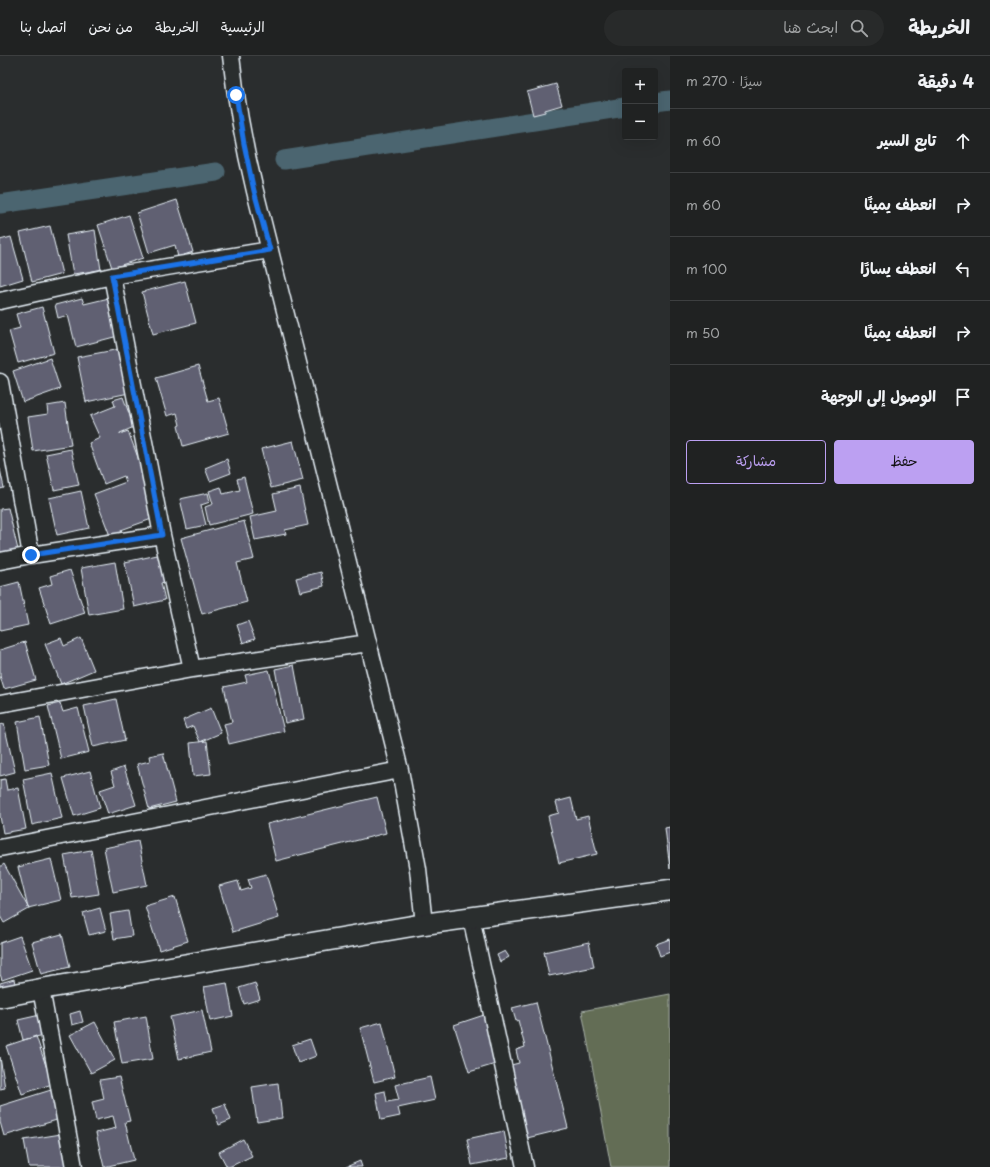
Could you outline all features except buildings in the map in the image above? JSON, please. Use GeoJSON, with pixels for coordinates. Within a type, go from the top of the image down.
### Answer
{"type":"FeatureCollection","features":[{"type":"Feature","properties":{"kind":"street"},"geometry":{"type":"LineString","coordinates":[[231,56],[244,144],[254,191],[400,770],[418,869],[424,924]]}},
{"type":"Feature","properties":{"kind":"street"},"geometry":{"type":"LineString","coordinates":[[0,302],[112,276],[270,250]]}},
{"type":"Feature","properties":{"kind":"street"},"geometry":{"type":"LineString","coordinates":[[112,276],[162,535],[192,669]]}},
{"type":"Feature","properties":{"kind":"street"},"geometry":{"type":"LineString","coordinates":[[0,382],[5,439],[31,555]]}},
{"type":"Feature","properties":{"kind":"street"},"geometry":{"type":"LineString","coordinates":[[0,561],[162,535]]}},
{"type":"Feature","properties":{"kind":"street"},"geometry":{"type":"LineString","coordinates":[[0,704],[192,669],[368,643]]}},
{"type":"Feature","properties":{"kind":"street"},"geometry":{"type":"LineString","coordinates":[[0,848],[400,770]]}},
{"type":"Feature","properties":{"kind":"street"},"geometry":{"type":"LineString","coordinates":[[0,997],[424,924],[670,890]]}},
{"type":"Feature","properties":{"kind":"street"},"geometry":{"type":"LineString","coordinates":[[471,917],[525,1167]]}},
{"type":"Feature","properties":{"kind":"street"},"geometry":{"type":"LineString","coordinates":[[41,989],[74,1167]]}},
{"type":"Feature","properties":{"kind":"green space"},"geometry":{"type":"Polygon","coordinates":[[[670,994],[670,1167],[611,1167],[582,1011],[670,994]]]}},
{"type":"Feature","properties":{"kind":"waterway"},"geometry":{"type":"LineString","coordinates":[[658,102],[670,100]]}},
{"type":"Feature","properties":{"kind":"waterway"},"geometry":{"type":"LineString","coordinates":[[284,160],[622,107]]}},
{"type":"Feature","properties":{"kind":"waterway"},"geometry":{"type":"LineString","coordinates":[[0,204],[216,172]]}},
{"type":"Feature","properties":{"kind":"route"},"geometry":{"type":"LineString","coordinates":[[31,555],[162,535],[112,276],[270,250],[254,191],[236,95]]}}]}
